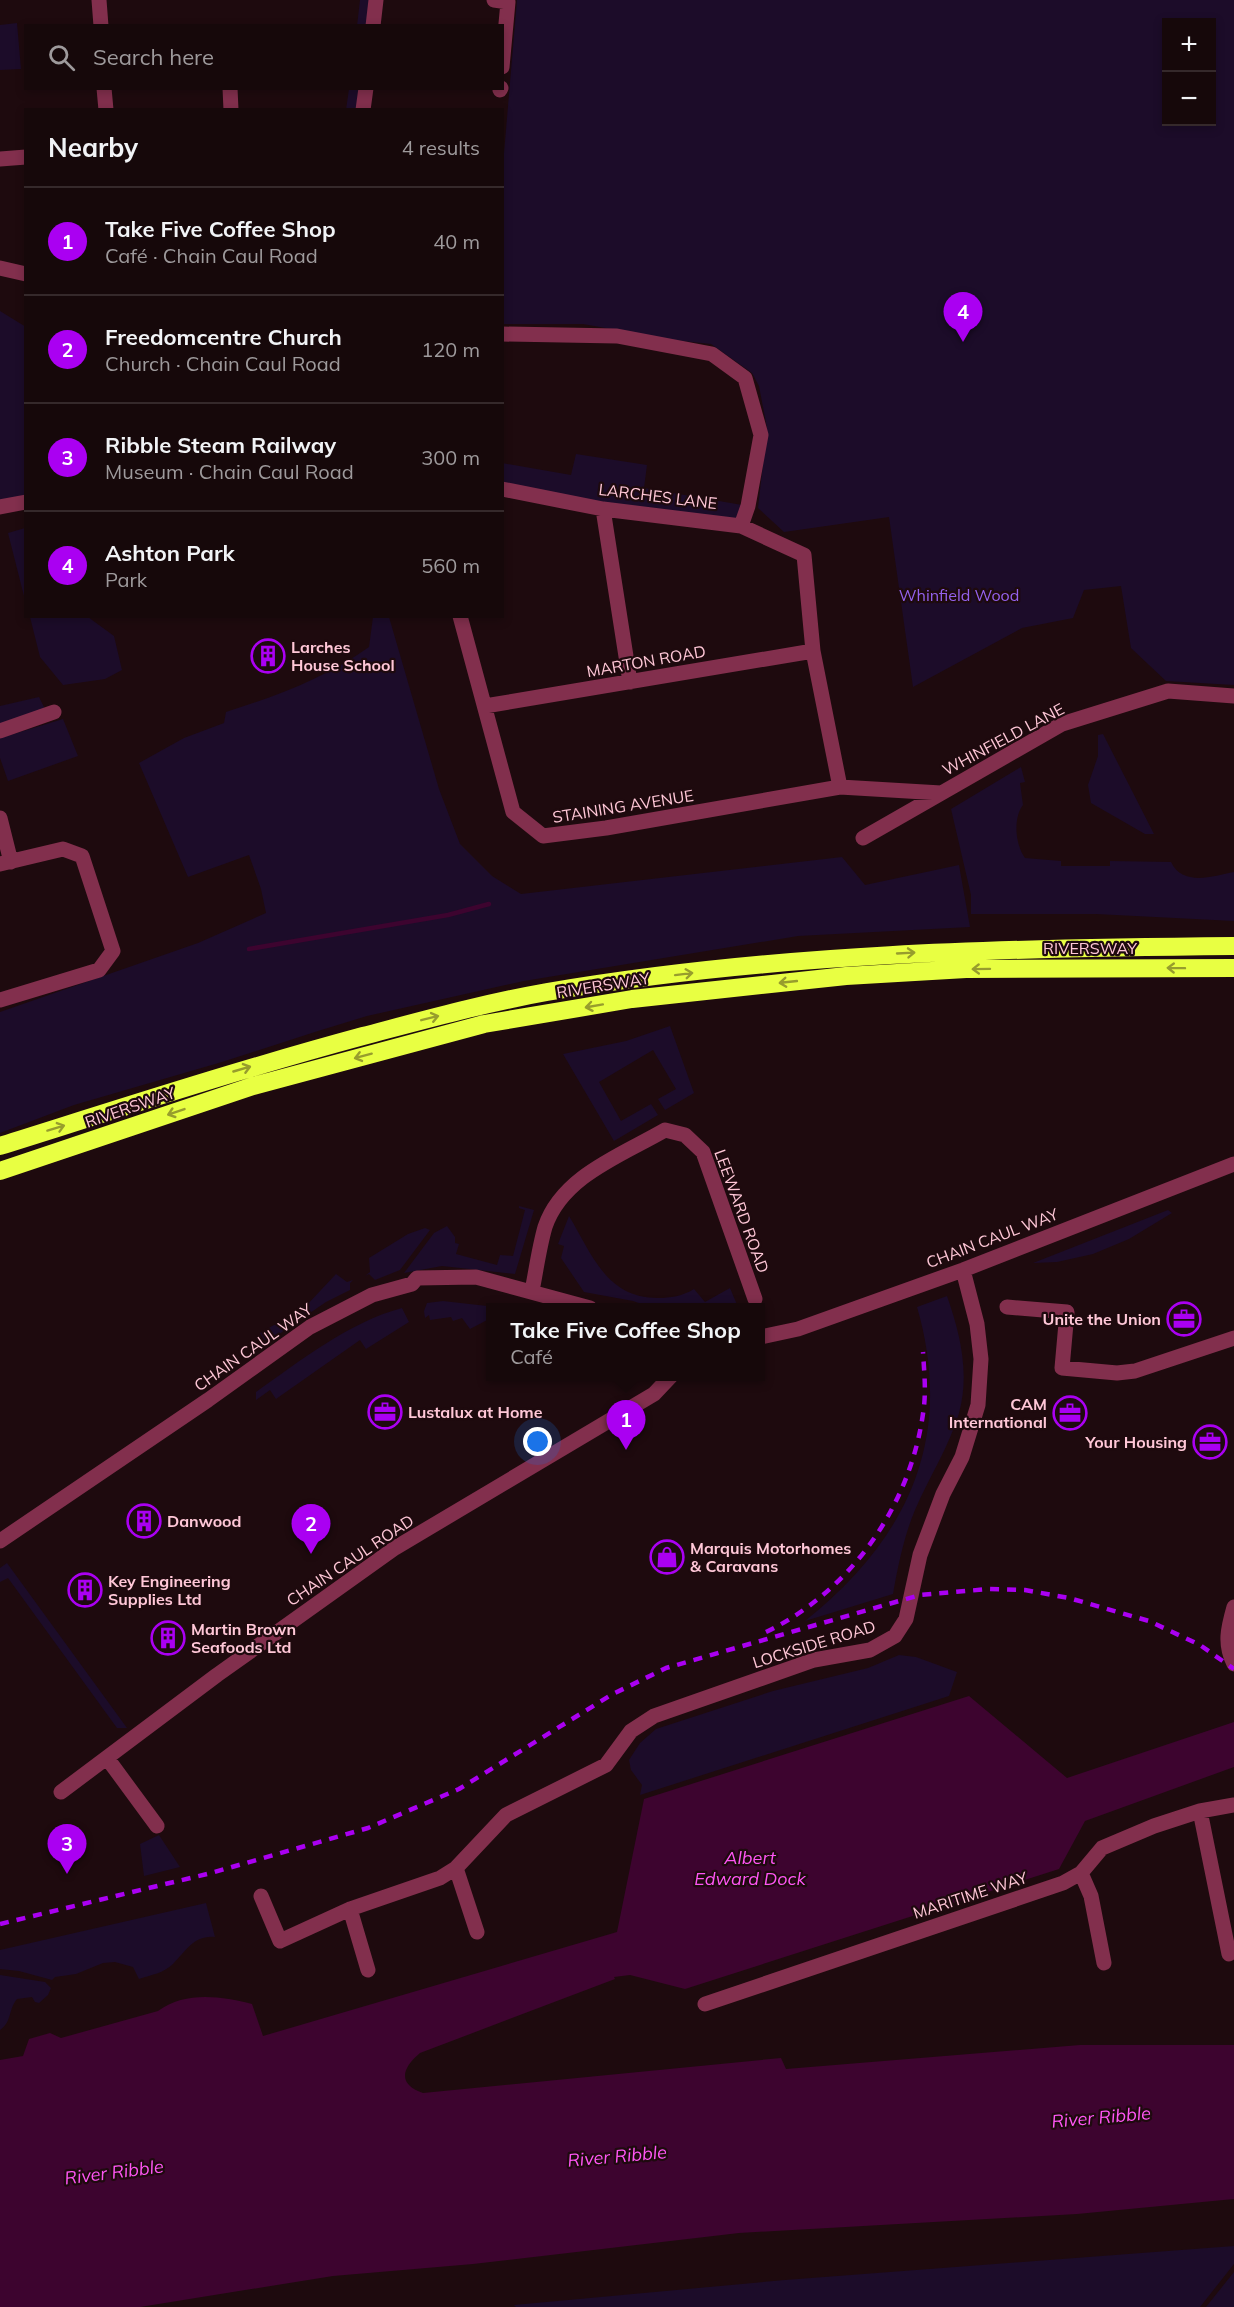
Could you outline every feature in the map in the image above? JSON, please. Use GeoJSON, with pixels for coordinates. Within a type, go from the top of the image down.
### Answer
{"type":"FeatureCollection","features":[{"type":"Feature","properties":{"kind":"highway","name":"RIVERSWAY"},"geometry":{"type":"LineString","coordinates":[[0,1146],[234,1071],[435,1017],[547,992],[760,964],[848,956],[1061,948],[1234,946]]}},
{"type":"Feature","properties":{"kind":"highway","name":"RIVERSWAY"},"geometry":{"type":"LineString","coordinates":[[0,1171],[264,1083],[484,1024],[632,999],[846,976],[954,970],[1234,968]]}},
{"type":"Feature","properties":{"kind":"street"},"geometry":{"type":"LineString","coordinates":[[99,0],[101,24]]}},
{"type":"Feature","properties":{"kind":"street"},"geometry":{"type":"LineString","coordinates":[[373,24],[376,0]]}},
{"type":"Feature","properties":{"kind":"street"},"geometry":{"type":"LineString","coordinates":[[494,0],[508,2],[504,46]]}},
{"type":"Feature","properties":{"kind":"street"},"geometry":{"type":"LineString","coordinates":[[104,90],[106,108]]}},
{"type":"Feature","properties":{"kind":"street"},"geometry":{"type":"LineString","coordinates":[[230,90],[231,108]]}},
{"type":"Feature","properties":{"kind":"street"},"geometry":{"type":"LineString","coordinates":[[363,108],[366,90]]}},
{"type":"Feature","properties":{"kind":"street"},"geometry":{"type":"LineString","coordinates":[[0,159],[24,157]]}},
{"type":"Feature","properties":{"kind":"street"},"geometry":{"type":"LineString","coordinates":[[0,268],[24,274]]}},
{"type":"Feature","properties":{"kind":"street"},"geometry":{"type":"LineString","coordinates":[[504,334],[617,336],[712,354],[745,378],[761,435],[748,506],[741,526]]}},
{"type":"Feature","properties":{"kind":"street","name":"LARCHES LANE"},"geometry":{"type":"LineString","coordinates":[[504,489],[603,509],[741,526],[804,555],[813,651]]}},
{"type":"Feature","properties":{"kind":"street"},"geometry":{"type":"LineString","coordinates":[[0,507],[24,502]]}},
{"type":"Feature","properties":{"kind":"street"},"geometry":{"type":"LineString","coordinates":[[603,509],[630,682]]}},
{"type":"Feature","properties":{"kind":"street","name":"STAINING AVENUE"},"geometry":{"type":"LineString","coordinates":[[461,618],[513,812],[543,836],[606,828],[840,787]]}},
{"type":"Feature","properties":{"kind":"street"},"geometry":{"type":"LineString","coordinates":[[813,651],[840,787]]}},
{"type":"Feature","properties":{"kind":"street","name":"MARTON ROAD"},"geometry":{"type":"LineString","coordinates":[[485,706],[813,651]]}},
{"type":"Feature","properties":{"kind":"street","name":"WHINFIELD LANE"},"geometry":{"type":"LineString","coordinates":[[840,787],[941,793],[1062,724],[1168,691],[1234,696]]}},
{"type":"Feature","properties":{"kind":"street"},"geometry":{"type":"LineString","coordinates":[[0,731],[54,712]]}},
{"type":"Feature","properties":{"kind":"street"},"geometry":{"type":"LineString","coordinates":[[863,838],[941,793]]}},
{"type":"Feature","properties":{"kind":"street"},"geometry":{"type":"LineString","coordinates":[[0,818],[5,863],[63,849],[82,856],[113,951],[99,970],[0,1000]]}},
{"type":"Feature","properties":{"kind":"street","name":"LEEWARD ROAD"},"geometry":{"type":"LineString","coordinates":[[532,1291],[545,1227],[560,1198],[578,1180],[665,1130],[685,1135],[703,1152],[755,1299]]}},
{"type":"Feature","properties":{"kind":"street","name":"CHAIN CAUL WAY"},"geometry":{"type":"LineString","coordinates":[[765,1336],[798,1329],[963,1270],[1234,1164]]}},
{"type":"Feature","properties":{"kind":"street","name":"LOCKSIDE ROAD"},"geometry":{"type":"LineString","coordinates":[[261,1896],[280,1941],[350,1909],[440,1878],[456,1868],[506,1815],[606,1765],[631,1731],[641,1722],[706,1696],[814,1660],[870,1650],[895,1636],[906,1619],[920,1555],[943,1494],[962,1457],[978,1405],[981,1359],[977,1324],[963,1270]]}},
{"type":"Feature","properties":{"kind":"street","name":"CHAIN CAUL WAY"},"geometry":{"type":"LineString","coordinates":[[0,1541],[208,1400],[310,1327],[372,1295],[412,1284],[417,1278],[446,1275],[476,1277],[573,1303]]}},
{"type":"Feature","properties":{"kind":"street"},"geometry":{"type":"LineString","coordinates":[[1007,1307],[1067,1312],[1062,1368],[1117,1373],[1135,1371],[1234,1338]]}},
{"type":"Feature","properties":{"kind":"street","name":"CHAIN CAUL ROAD"},"geometry":{"type":"LineString","coordinates":[[61,1792],[217,1675],[395,1548],[654,1394],[667,1381]]}},
{"type":"Feature","properties":{"kind":"street"},"geometry":{"type":"LineString","coordinates":[[1234,1607],[1227,1632],[1227,1646],[1234,1664]]}},
{"type":"Feature","properties":{"kind":"street"},"geometry":{"type":"LineString","coordinates":[[107,1758],[157,1826]]}},
{"type":"Feature","properties":{"kind":"street","name":"MARITIME WAY"},"geometry":{"type":"LineString","coordinates":[[705,2004],[1062,1883],[1082,1874],[1102,1848],[1154,1826],[1200,1811],[1234,1805]]}},
{"type":"Feature","properties":{"kind":"street"},"geometry":{"type":"LineString","coordinates":[[1200,1811],[1229,1954]]}},
{"type":"Feature","properties":{"kind":"street"},"geometry":{"type":"LineString","coordinates":[[456,1868],[477,1932]]}},
{"type":"Feature","properties":{"kind":"street"},"geometry":{"type":"LineString","coordinates":[[1082,1874],[1091,1896],[1104,1963]]}},
{"type":"Feature","properties":{"kind":"street"},"geometry":{"type":"LineString","coordinates":[[350,1909],[368,1970]]}},
{"type":"Feature","properties":{"kind":"green space"},"geometry":{"type":"Polygon","coordinates":[[[360,0],[375,0],[372,24],[357,24],[360,0]]]}},
{"type":"Feature","properties":{"kind":"green space","name":"Whinfield Wood"},"geometry":{"type":"Polygon","coordinates":[[[517,0],[1234,0],[1234,685],[1166,681],[1131,648],[1121,586],[1084,590],[1073,618],[1022,628],[913,687],[889,517],[784,532],[758,508],[767,428],[759,386],[752,373],[711,344],[673,340],[583,324],[504,324],[504,153],[517,0]]]}},
{"type":"Feature","properties":{"kind":"green space"},"geometry":{"type":"Polygon","coordinates":[[[17,23],[21,69],[0,70],[0,25],[17,23]]]}},
{"type":"Feature","properties":{"kind":"green space"},"geometry":{"type":"Polygon","coordinates":[[[349,90],[365,90],[363,108],[346,108],[349,90]]]}},
{"type":"Feature","properties":{"kind":"green space"},"geometry":{"type":"Polygon","coordinates":[[[0,311],[24,326],[24,496],[0,501],[0,311]]]}},
{"type":"Feature","properties":{"kind":"green space"},"geometry":{"type":"Polygon","coordinates":[[[576,454],[647,465],[644,488],[748,506],[741,526],[504,489],[504,463],[571,475],[576,454]]]}},
{"type":"Feature","properties":{"kind":"green space"},"geometry":{"type":"Polygon","coordinates":[[[24,529],[24,596],[8,533],[24,529]]]}},
{"type":"Feature","properties":{"kind":"green space"},"geometry":{"type":"Polygon","coordinates":[[[30,618],[89,618],[114,636],[122,670],[105,679],[63,685],[40,657],[30,618]]]}},
{"type":"Feature","properties":{"kind":"green space"},"geometry":{"type":"Polygon","coordinates":[[[373,618],[389,618],[439,789],[460,844],[492,876],[521,894],[842,857],[865,885],[959,865],[970,927],[798,936],[524,981],[367,1016],[222,1062],[74,1105],[0,1133],[0,1012],[198,943],[266,913],[261,889],[249,855],[188,877],[139,763],[184,738],[224,723],[226,712],[318,677],[369,647],[373,618]]]}},
{"type":"Feature","properties":{"kind":"green space"},"geometry":{"type":"Polygon","coordinates":[[[39,697],[45,709],[0,724],[0,706],[39,697]]]}},
{"type":"Feature","properties":{"kind":"green space"},"geometry":{"type":"Polygon","coordinates":[[[63,719],[78,756],[8,781],[0,758],[0,738],[63,719]]]}},
{"type":"Feature","properties":{"kind":"green space"},"geometry":{"type":"Polygon","coordinates":[[[1103,734],[1154,834],[1145,834],[1091,803],[1088,785],[1098,756],[1098,735],[1103,734]]]}},
{"type":"Feature","properties":{"kind":"green space"},"geometry":{"type":"Polygon","coordinates":[[[1021,767],[1025,782],[1020,783],[1023,805],[1016,831],[1019,846],[1025,858],[1061,861],[1061,866],[1110,866],[1110,861],[1171,862],[1183,875],[1199,878],[1234,872],[1234,921],[1096,914],[971,914],[971,895],[951,809],[1021,767]]]}},
{"type":"Feature","properties":{"kind":"green space"},"geometry":{"type":"Polygon","coordinates":[[[670,1026],[694,1093],[665,1110],[658,1099],[676,1089],[653,1050],[599,1082],[621,1121],[651,1104],[658,1115],[614,1141],[563,1054],[626,1041],[670,1026]]]}},
{"type":"Feature","properties":{"kind":"green space"},"geometry":{"type":"Polygon","coordinates":[[[519,1206],[534,1210],[515,1274],[442,1266],[404,1273],[434,1233],[447,1226],[455,1237],[455,1243],[459,1244],[456,1254],[497,1265],[500,1255],[513,1256],[525,1210],[519,1206]]]}},
{"type":"Feature","properties":{"kind":"green space"},"geometry":{"type":"Polygon","coordinates":[[[1168,1210],[1172,1213],[1129,1239],[1093,1254],[1057,1262],[1033,1263],[1168,1210]]]}},
{"type":"Feature","properties":{"kind":"green space"},"geometry":{"type":"Polygon","coordinates":[[[569,1216],[594,1259],[613,1282],[625,1291],[640,1296],[663,1298],[681,1295],[694,1289],[705,1302],[730,1288],[736,1303],[639,1303],[584,1292],[561,1258],[564,1246],[558,1244],[569,1216]]]}},
{"type":"Feature","properties":{"kind":"green space"},"geometry":{"type":"Polygon","coordinates":[[[425,1228],[430,1230],[400,1270],[375,1280],[369,1274],[365,1276],[370,1272],[369,1258],[408,1234],[425,1228]]]}},
{"type":"Feature","properties":{"kind":"green space"},"geometry":{"type":"Polygon","coordinates":[[[336,1274],[347,1282],[353,1280],[350,1283],[350,1290],[326,1302],[272,1339],[264,1340],[260,1333],[274,1325],[289,1324],[336,1274]]]}},
{"type":"Feature","properties":{"kind":"green space"},"geometry":{"type":"Polygon","coordinates":[[[947,1296],[962,1353],[964,1383],[962,1398],[950,1438],[911,1520],[893,1594],[805,1621],[841,1589],[871,1556],[896,1520],[914,1482],[925,1442],[930,1400],[927,1355],[917,1307],[947,1296]]]}},
{"type":"Feature","properties":{"kind":"green space"},"geometry":{"type":"Polygon","coordinates":[[[443,1301],[486,1306],[486,1321],[470,1329],[462,1318],[453,1321],[451,1317],[430,1320],[429,1315],[425,1318],[424,1311],[427,1303],[443,1301]]]}},
{"type":"Feature","properties":{"kind":"green space"},"geometry":{"type":"Polygon","coordinates":[[[402,1308],[409,1322],[366,1349],[360,1340],[276,1399],[270,1390],[256,1400],[256,1392],[308,1355],[363,1323],[402,1308]]]}},
{"type":"Feature","properties":{"kind":"green space"},"geometry":{"type":"Polygon","coordinates":[[[7,1563],[127,1728],[117,1728],[8,1578],[0,1582],[0,1568],[7,1563]]]}},
{"type":"Feature","properties":{"kind":"green space"},"geometry":{"type":"Polygon","coordinates":[[[899,1655],[916,1657],[957,1672],[949,1696],[640,1795],[642,1785],[631,1770],[629,1760],[640,1743],[656,1729],[773,1691],[868,1668],[899,1655]]]}},
{"type":"Feature","properties":{"kind":"green space"},"geometry":{"type":"Polygon","coordinates":[[[159,1835],[180,1867],[144,1876],[140,1844],[159,1835]]]}},
{"type":"Feature","properties":{"kind":"green space"},"geometry":{"type":"Polygon","coordinates":[[[206,1903],[215,1937],[196,1941],[173,1964],[153,1975],[139,1979],[133,1967],[115,1962],[103,1963],[76,1974],[55,1977],[52,1980],[19,1971],[0,1969],[0,1950],[206,1903]]]}},
{"type":"Feature","properties":{"kind":"green space"},"geometry":{"type":"Polygon","coordinates":[[[0,1975],[45,1982],[51,1988],[48,1995],[39,2003],[35,2002],[32,1997],[17,1999],[4,2027],[0,2030],[0,1975]]]}},
{"type":"Feature","properties":{"kind":"green space"},"geometry":{"type":"Polygon","coordinates":[[[1234,2246],[1234,2264],[1200,2307],[516,2307],[514,2305],[785,2280],[1234,2246]]]}},
{"type":"Feature","properties":{"kind":"green space"},"geometry":{"type":"Polygon","coordinates":[[[1234,2272],[1234,2307],[1206,2307],[1234,2272]]]}},
{"type":"Feature","properties":{"kind":"water"},"geometry":{"type":"Polygon","coordinates":[[[969,1696],[1067,1778],[1234,1722],[1234,1767],[1085,1821],[1059,1869],[685,1989],[630,1975],[614,1977],[615,1979],[420,2053],[409,2064],[405,2075],[406,2080],[409,2085],[423,2093],[781,2058],[786,2069],[1080,2045],[1234,2045],[1234,2199],[1077,2214],[739,2233],[473,2264],[333,2276],[140,2307],[0,2307],[0,2060],[23,2056],[29,2039],[50,2033],[61,2038],[158,2011],[180,2000],[204,1997],[252,2004],[263,2036],[617,1932],[644,1799],[969,1696]]]}},
{"type":"Feature","properties":{"kind":"waterway"},"geometry":{"type":"LineString","coordinates":[[249,949],[448,915],[489,904]]}},
{"type":"Feature","properties":{"kind":"railway"},"geometry":{"type":"LineString","coordinates":[[766,1632],[797,1614],[826,1592],[851,1567],[873,1539],[892,1509],[907,1476],[918,1442],[925,1399],[923,1352]]}},
{"type":"Feature","properties":{"kind":"railway"},"geometry":{"type":"LineString","coordinates":[[0,1924],[211,1873],[368,1828],[459,1789],[611,1695],[666,1668],[920,1595],[989,1589],[1025,1590],[1069,1598],[1149,1621],[1200,1645],[1234,1669]]}},
{"type":"Feature","properties":{"kind":"place","name":"Ashton Park"},"geometry":{"type":"Point","coordinates":[963,342]}},
{"type":"Feature","properties":{"kind":"place","name":"Larches House School"},"geometry":{"type":"Point","coordinates":[268,656]}},
{"type":"Feature","properties":{"kind":"place","name":"Unite the Union"},"geometry":{"type":"Point","coordinates":[1184,1319]}},
{"type":"Feature","properties":{"kind":"place","name":"Lustalux at Home"},"geometry":{"type":"Point","coordinates":[385,1412]}},
{"type":"Feature","properties":{"kind":"place","name":"CAM International"},"geometry":{"type":"Point","coordinates":[1070,1413]}},
{"type":"Feature","properties":{"kind":"place","name":"Your Housing"},"geometry":{"type":"Point","coordinates":[1210,1442]}},
{"type":"Feature","properties":{"kind":"place","name":"Take Five Coffee Shop"},"geometry":{"type":"Point","coordinates":[626,1450]}},
{"type":"Feature","properties":{"kind":"place","name":"Danwood"},"geometry":{"type":"Point","coordinates":[144,1521]}},
{"type":"Feature","properties":{"kind":"place","name":"Freedomcentre Church"},"geometry":{"type":"Point","coordinates":[311,1554]}},
{"type":"Feature","properties":{"kind":"place","name":"Marquis Motorhomes & Caravans"},"geometry":{"type":"Point","coordinates":[667,1557]}},
{"type":"Feature","properties":{"kind":"place","name":"Key Engineering Supplies Ltd"},"geometry":{"type":"Point","coordinates":[85,1590]}},
{"type":"Feature","properties":{"kind":"place","name":"Martin Brown Seafoods Ltd"},"geometry":{"type":"Point","coordinates":[168,1638]}},
{"type":"Feature","properties":{"kind":"place","name":"Ribble Steam Railway"},"geometry":{"type":"Point","coordinates":[67,1874]}},
{"type":"Feature","properties":{"kind":"water label","name":"Albert Edward Dock"},"geometry":{"type":"Point","coordinates":[750,1867]}},
{"type":"Feature","properties":{"kind":"water label","name":"River Ribble"},"geometry":{"type":"Point","coordinates":[1101,2117]}},
{"type":"Feature","properties":{"kind":"water label","name":"River Ribble"},"geometry":{"type":"Point","coordinates":[617,2156]}},
{"type":"Feature","properties":{"kind":"water label","name":"River Ribble"},"geometry":{"type":"Point","coordinates":[114,2172]}}]}
